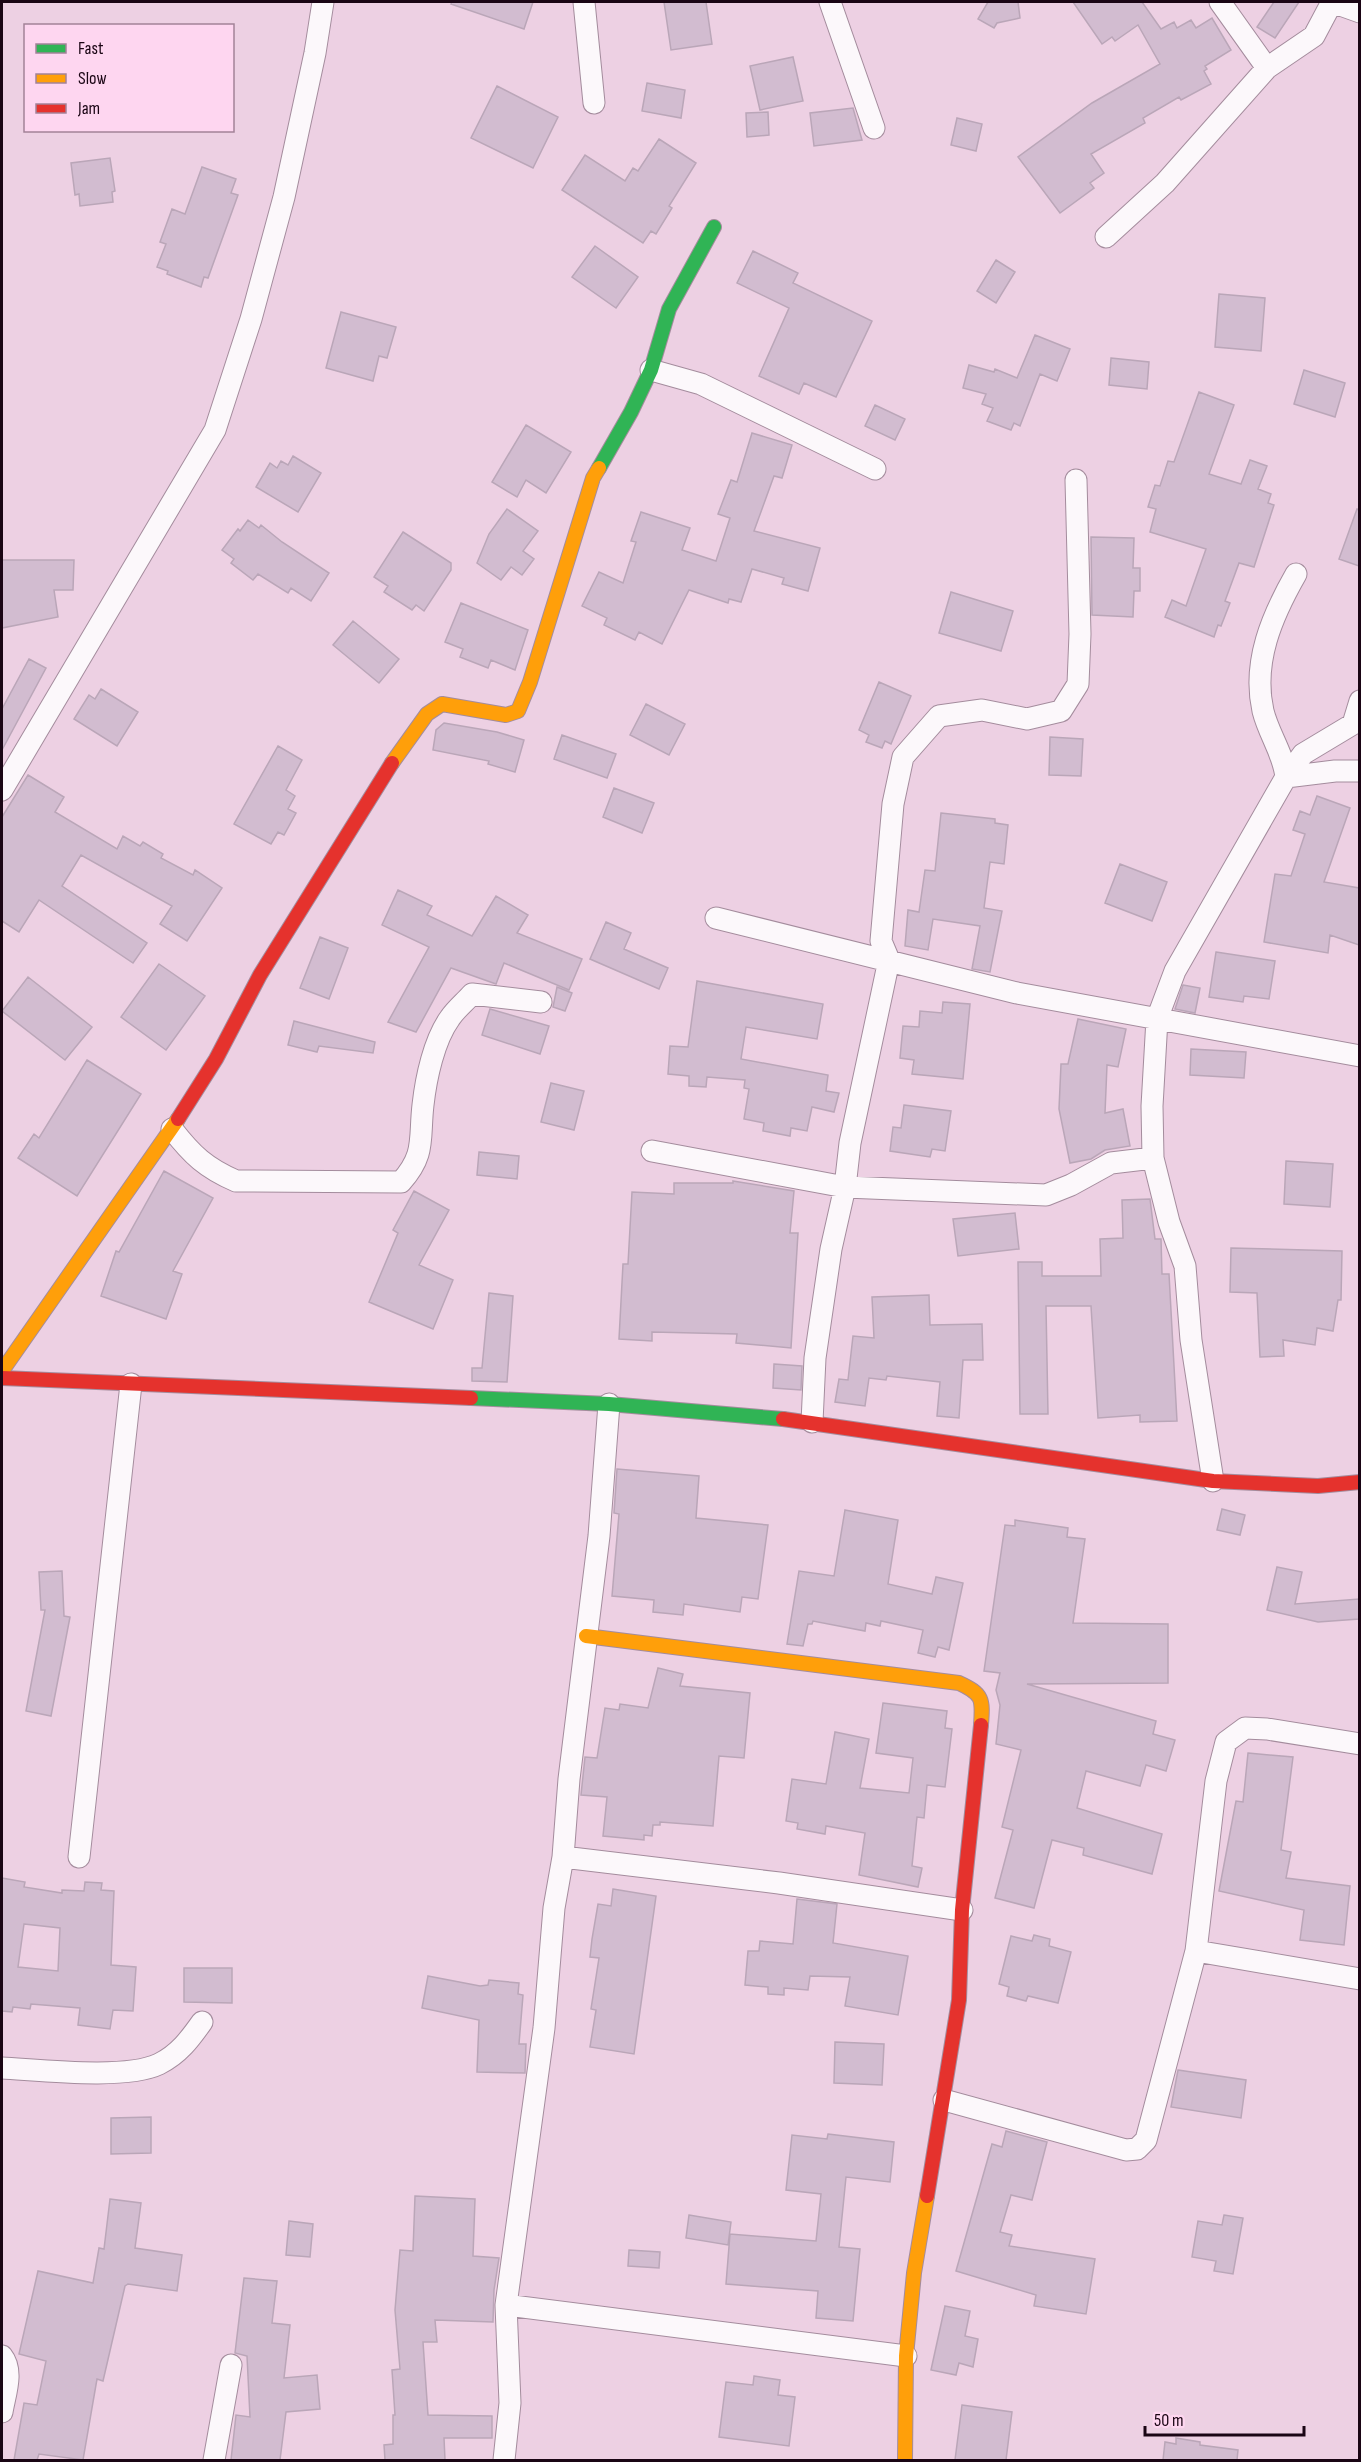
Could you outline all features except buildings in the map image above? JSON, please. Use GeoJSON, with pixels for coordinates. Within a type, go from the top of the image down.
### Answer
{"type":"FeatureCollection","features":[{"type":"Feature","properties":{"kind":"street"},"geometry":{"type":"LineString","coordinates":[[2,790],[215,430],[252,319],[284,197],[315,53],[323,2]]}},
{"type":"Feature","properties":{"kind":"street"},"geometry":{"type":"LineString","coordinates":[[584,2],[594,81],[594,103]]}},
{"type":"Feature","properties":{"kind":"street"},"geometry":{"type":"LineString","coordinates":[[830,2],[874,128]]}},
{"type":"Feature","properties":{"kind":"street"},"geometry":{"type":"LineString","coordinates":[[1220,2],[1267,68]]}},
{"type":"Feature","properties":{"kind":"street"},"geometry":{"type":"LineString","coordinates":[[1106,237],[1165,183],[1267,68],[1314,36],[1332,2],[1359,12]]}},
{"type":"Feature","properties":{"kind":"street"},"geometry":{"type":"LineString","coordinates":[[2,1371],[172,1129],[216,1059],[260,975],[310,890],[406,739],[427,714],[442,704],[506,715],[518,711],[530,682],[593,478],[631,412],[651,370],[669,309],[714,227]]}},
{"type":"Feature","properties":{"kind":"street"},"geometry":{"type":"LineString","coordinates":[[651,370],[701,384],[875,469]]}},
{"type":"Feature","properties":{"kind":"street"},"geometry":{"type":"LineString","coordinates":[[812,1422],[815,1358],[831,1249],[845,1187],[850,1143],[889,960],[881,941],[893,804],[903,757],[919,735],[939,716],[982,710],[1027,719],[1061,711],[1078,684],[1080,634],[1076,480]]}},
{"type":"Feature","properties":{"kind":"street"},"geometry":{"type":"LineString","coordinates":[[1287,777],[1284,757],[1271,735],[1263,710],[1262,655],[1274,614],[1296,574]]}},
{"type":"Feature","properties":{"kind":"street"},"geometry":{"type":"LineString","coordinates":[[1213,1481],[1191,1340],[1185,1266],[1169,1221],[1153,1158],[1152,1106],[1157,1019],[1175,971],[1287,777],[1303,754],[1353,724],[1359,701]]}},
{"type":"Feature","properties":{"kind":"street"},"geometry":{"type":"LineString","coordinates":[[1287,777],[1335,771],[1359,771]]}},
{"type":"Feature","properties":{"kind":"street"},"geometry":{"type":"LineString","coordinates":[[716,918],[1017,993],[1359,1056]]}},
{"type":"Feature","properties":{"kind":"street"},"geometry":{"type":"LineString","coordinates":[[172,1129],[193,1156],[218,1174],[236,1181],[401,1182],[418,1160],[423,1134],[423,1106],[436,1047],[450,1018],[472,994],[541,1002]]}},
{"type":"Feature","properties":{"kind":"street"},"geometry":{"type":"LineString","coordinates":[[652,1151],[845,1187],[1046,1195],[1071,1185],[1111,1163],[1153,1158]]}},
{"type":"Feature","properties":{"kind":"street"},"geometry":{"type":"LineString","coordinates":[[2,1378],[609,1404],[812,1422],[1213,1481],[1318,1486],[1359,1482]]}},
{"type":"Feature","properties":{"kind":"street"},"geometry":{"type":"LineString","coordinates":[[79,1857],[131,1384]]}},
{"type":"Feature","properties":{"kind":"street"},"geometry":{"type":"LineString","coordinates":[[504,2460],[510,2403],[506,2305],[544,2028],[554,1908],[563,1857],[599,1536],[609,1404]]}},
{"type":"Feature","properties":{"kind":"street"},"geometry":{"type":"LineString","coordinates":[[586,1636],[959,1683],[976,1691],[983,1704],[962,1910],[959,2000],[914,2273],[906,2356],[905,2460]]}},
{"type":"Feature","properties":{"kind":"street"},"geometry":{"type":"LineString","coordinates":[[944,2100],[1126,2150],[1137,2149],[1146,2140],[1196,1951],[1215,1791],[1226,1742],[1245,1728],[1267,1729],[1359,1744]]}},
{"type":"Feature","properties":{"kind":"street"},"geometry":{"type":"LineString","coordinates":[[563,1857],[779,1883],[962,1910]]}},
{"type":"Feature","properties":{"kind":"street"},"geometry":{"type":"LineString","coordinates":[[1196,1951],[1359,1979]]}},
{"type":"Feature","properties":{"kind":"street"},"geometry":{"type":"LineString","coordinates":[[2,2068],[53,2071],[130,2071],[158,2065],[182,2050],[202,2022]]}},
{"type":"Feature","properties":{"kind":"street"},"geometry":{"type":"LineString","coordinates":[[506,2305],[906,2356]]}},
{"type":"Feature","properties":{"kind":"street"},"geometry":{"type":"LineString","coordinates":[[2,2356],[8,2363],[8,2381],[2,2412]]}},
{"type":"Feature","properties":{"kind":"street"},"geometry":{"type":"LineString","coordinates":[[214,2460],[231,2365]]}},
{"type":"Feature","properties":{"kind":"traffic: fast"},"geometry":{"type":"LineString","coordinates":[[599,468],[631,412],[651,370],[669,309],[714,227]]}},
{"type":"Feature","properties":{"kind":"traffic: fast"},"geometry":{"type":"LineString","coordinates":[[471,1398],[609,1404],[783,1419]]}},
{"type":"Feature","properties":{"kind":"traffic: slow"},"geometry":{"type":"LineString","coordinates":[[392,763],[427,714],[442,704],[506,715],[518,711],[530,682],[593,478],[599,468]]}},
{"type":"Feature","properties":{"kind":"traffic: slow"},"geometry":{"type":"LineString","coordinates":[[2,1371],[178,1119]]}},
{"type":"Feature","properties":{"kind":"traffic: slow"},"geometry":{"type":"LineString","coordinates":[[586,1636],[959,1683],[980,1698],[981,1725]]}},
{"type":"Feature","properties":{"kind":"traffic: slow"},"geometry":{"type":"LineString","coordinates":[[905,2460],[906,2356],[914,2273],[927,2196]]}},
{"type":"Feature","properties":{"kind":"traffic: jam"},"geometry":{"type":"LineString","coordinates":[[178,1119],[216,1059],[260,975],[392,763]]}},
{"type":"Feature","properties":{"kind":"traffic: jam"},"geometry":{"type":"LineString","coordinates":[[2,1378],[471,1398]]}},
{"type":"Feature","properties":{"kind":"traffic: jam"},"geometry":{"type":"LineString","coordinates":[[783,1419],[1213,1481],[1318,1486],[1360,1482]]}},
{"type":"Feature","properties":{"kind":"traffic: jam"},"geometry":{"type":"LineString","coordinates":[[927,2196],[959,2000],[962,1910],[981,1725]]}}]}
